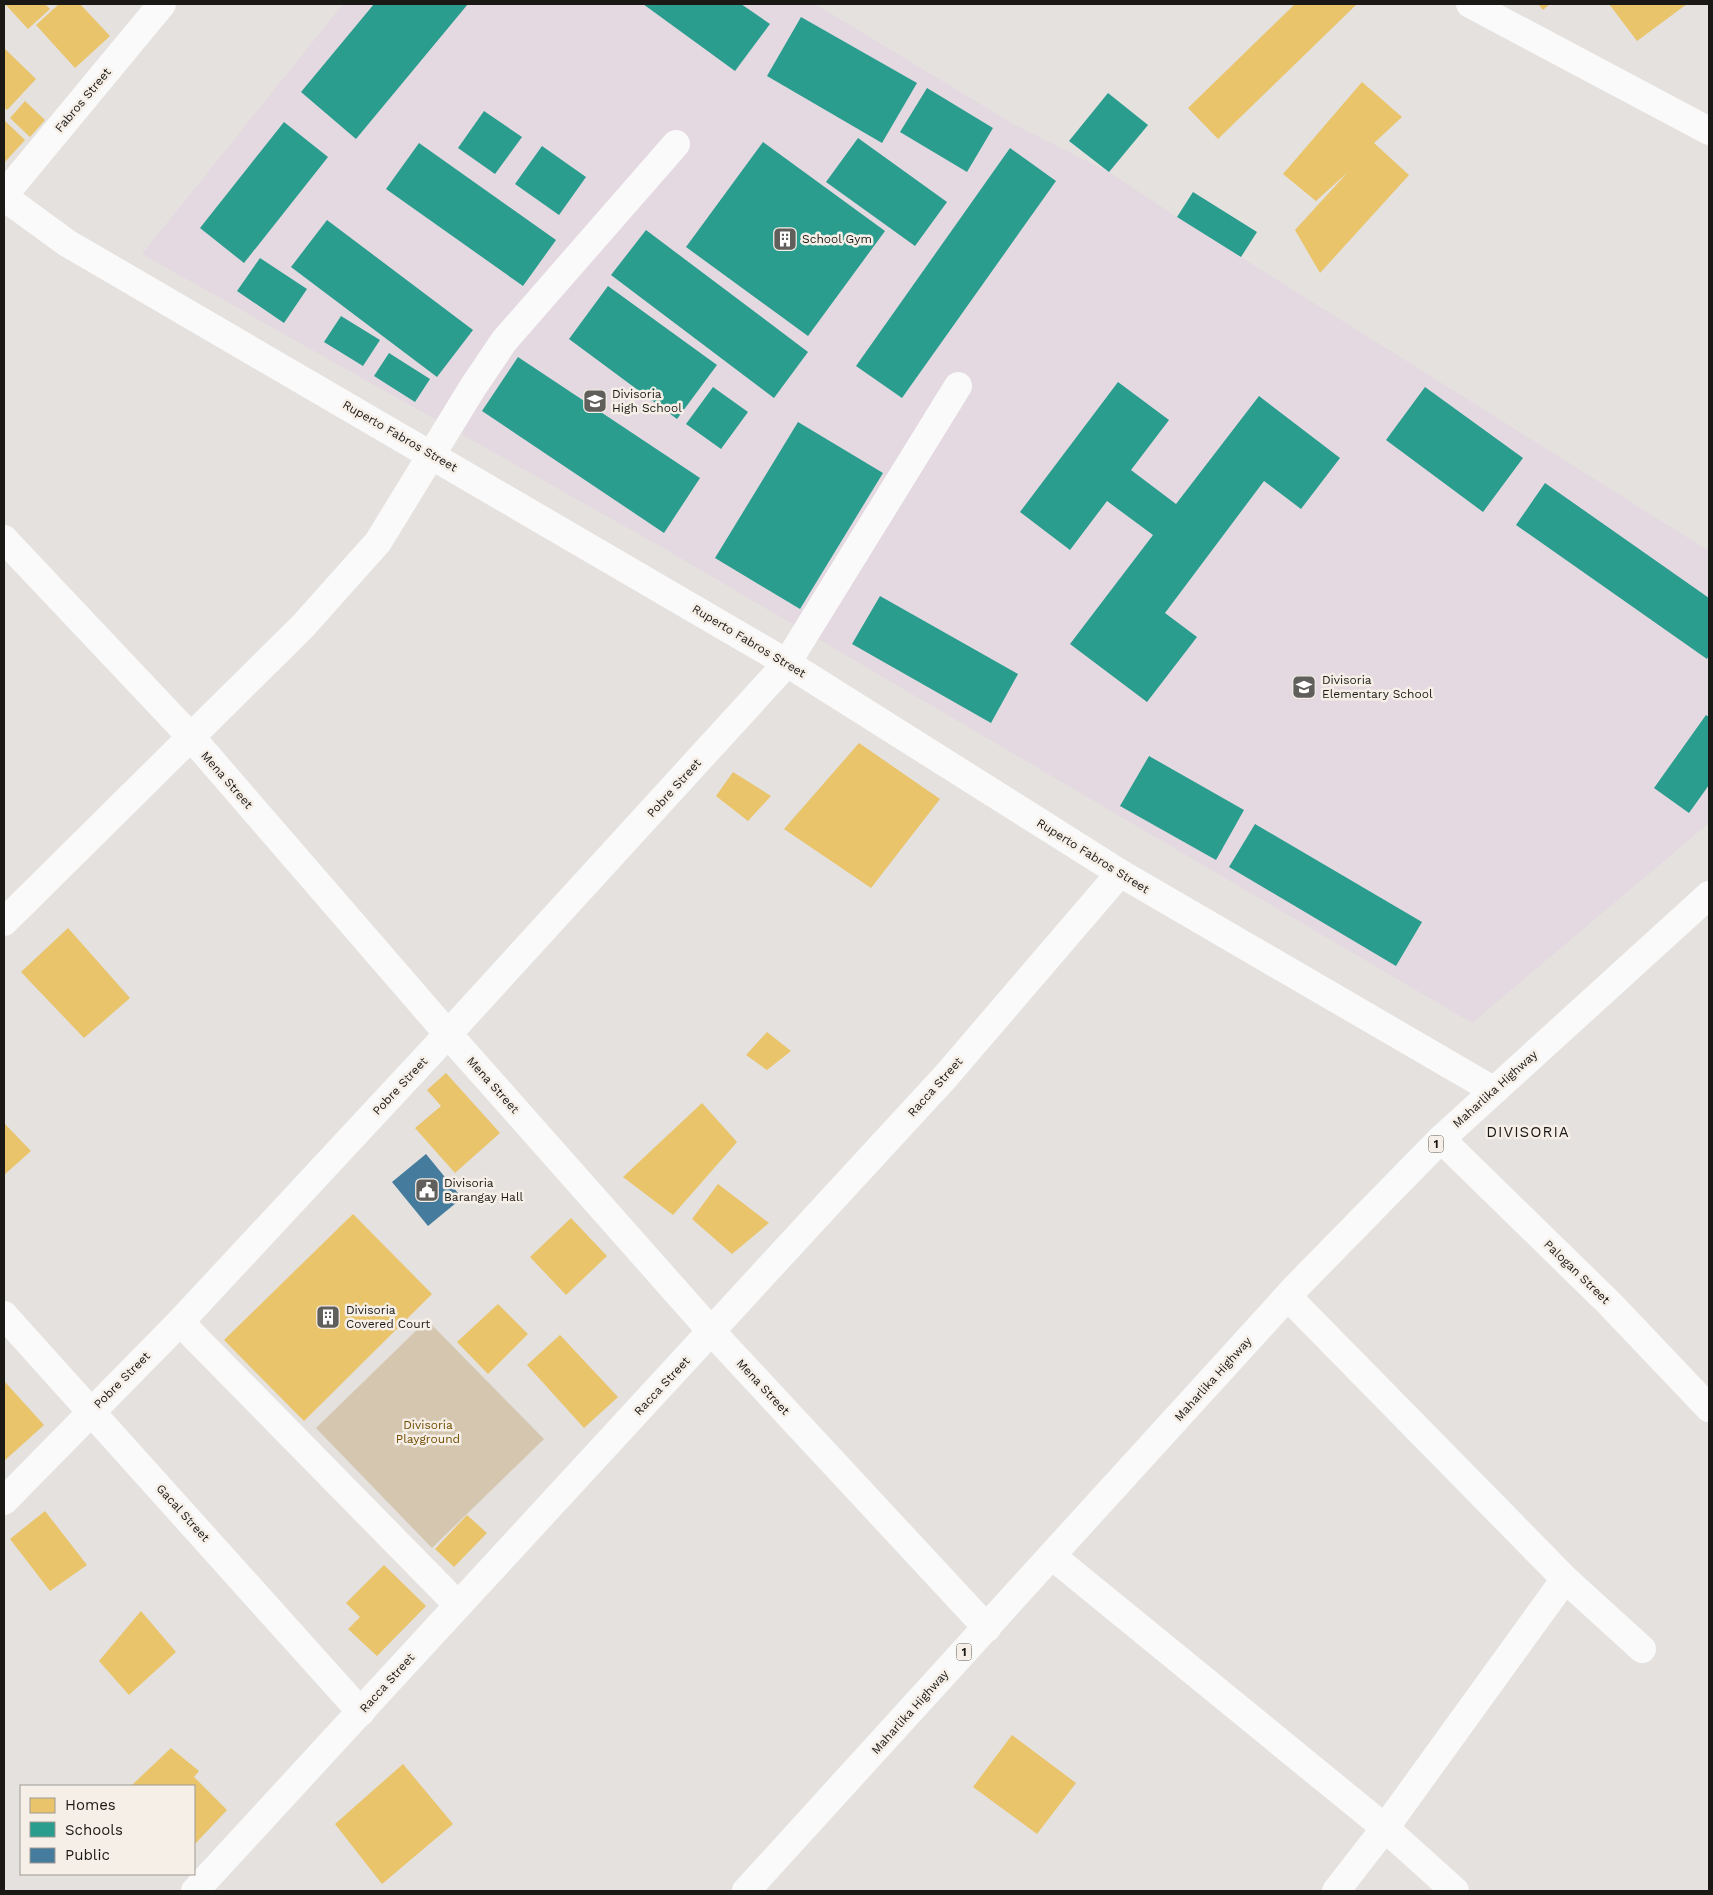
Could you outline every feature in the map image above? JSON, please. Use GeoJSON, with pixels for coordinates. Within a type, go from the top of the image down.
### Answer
{"type":"FeatureCollection","features":[{"type":"Feature","properties":{"kind":"main road","name":"Fabros Street"},"geometry":{"type":"LineString","coordinates":[[4,196],[162,4]]}},
{"type":"Feature","properties":{"kind":"main road"},"geometry":{"type":"LineString","coordinates":[[1470,4],[1709,131]]}},
{"type":"Feature","properties":{"kind":"main road"},"geometry":{"type":"LineString","coordinates":[[4,922],[304,626],[378,542],[472,387],[504,341],[676,144]]}},
{"type":"Feature","properties":{"kind":"main road","name":"Ruperto Fabros Street"},"geometry":{"type":"LineString","coordinates":[[4,196],[68,243],[788,663],[1120,874],[1493,1090]]}},
{"type":"Feature","properties":{"kind":"main road","name":"Pobre Street"},"geometry":{"type":"LineString","coordinates":[[4,1501],[180,1322],[448,1034],[788,663],[958,386]]}},
{"type":"Feature","properties":{"kind":"main road","name":"Mena Street"},"geometry":{"type":"LineString","coordinates":[[4,539],[191,737],[448,1034],[712,1332],[987,1628]]}},
{"type":"Feature","properties":{"kind":"main road","name":"Racca Street"},"geometry":{"type":"LineString","coordinates":[[195,1891],[946,1076],[1120,874]]}},
{"type":"Feature","properties":{"kind":"main road","name":"Maharlika Highway"},"geometry":{"type":"LineString","coordinates":[[746,1891],[1288,1297],[1440,1138],[1709,895]]}},
{"type":"Feature","properties":{"kind":"main road","name":"Palogan Street"},"geometry":{"type":"LineString","coordinates":[[1440,1138],[1610,1304],[1709,1408]]}},
{"type":"Feature","properties":{"kind":"main road"},"geometry":{"type":"LineString","coordinates":[[1288,1297],[1565,1579],[1642,1649]]}},
{"type":"Feature","properties":{"kind":"main road","name":"Gacal Street"},"geometry":{"type":"LineString","coordinates":[[4,1315],[361,1712]]}},
{"type":"Feature","properties":{"kind":"main road"},"geometry":{"type":"LineString","coordinates":[[180,1322],[458,1605]]}},
{"type":"Feature","properties":{"kind":"main road"},"geometry":{"type":"LineString","coordinates":[[1052,1556],[1385,1828],[1455,1891]]}},
{"type":"Feature","properties":{"kind":"main road"},"geometry":{"type":"LineString","coordinates":[[1336,1891],[1385,1828],[1565,1579]]}},
{"type":"Feature","properties":{"kind":"shaded area","name":"Divisoria Elementary School"},"geometry":{"type":"Polygon","coordinates":[[[343,4],[815,4],[1015,125],[1109,172],[1177,217],[1709,551],[1709,823],[1472,1023],[665,549],[142,254],[343,4]]]}},
{"type":"Feature","properties":{"kind":"green space","name":"Divisoria Playground"},"geometry":{"type":"Polygon","coordinates":[[[427,1320],[544,1439],[432,1548],[316,1428],[427,1320]]]}},
{"type":"Feature","properties":{"kind":"building: Homes"},"geometry":{"type":"Polygon","coordinates":[[[5,4],[45,4],[50,9],[28,29],[5,4]]]}},
{"type":"Feature","properties":{"kind":"building: Homes"},"geometry":{"type":"Polygon","coordinates":[[[59,4],[80,4],[110,36],[75,68],[36,25],[59,4]]]}},
{"type":"Feature","properties":{"kind":"building: Homes"},"geometry":{"type":"Polygon","coordinates":[[[1295,4],[1357,4],[1218,139],[1188,108],[1295,4]]]}},
{"type":"Feature","properties":{"kind":"building: Homes"},"geometry":{"type":"Polygon","coordinates":[[[1538,4],[1550,4],[1543,10],[1538,4]]]}},
{"type":"Feature","properties":{"kind":"building: Homes"},"geometry":{"type":"Polygon","coordinates":[[[1609,4],[1687,4],[1637,41],[1609,4]]]}},
{"type":"Feature","properties":{"kind":"building: Homes"},"geometry":{"type":"Polygon","coordinates":[[[4,48],[36,79],[7,110],[4,107],[4,48]]]}},
{"type":"Feature","properties":{"kind":"building: Homes"},"geometry":{"type":"Polygon","coordinates":[[[1362,82],[1402,117],[1374,143],[1409,175],[1320,273],[1295,230],[1348,172],[1316,201],[1283,174],[1362,82]]]}},
{"type":"Feature","properties":{"kind":"building: Homes"},"geometry":{"type":"Polygon","coordinates":[[[25,101],[45,120],[30,137],[10,118],[25,101]]]}},
{"type":"Feature","properties":{"kind":"building: Homes"},"geometry":{"type":"Polygon","coordinates":[[[4,120],[25,140],[4,163],[4,120]]]}},
{"type":"Feature","properties":{"kind":"building: Homes"},"geometry":{"type":"Polygon","coordinates":[[[859,743],[940,799],[871,888],[784,829],[859,743]]]}},
{"type":"Feature","properties":{"kind":"building: Homes"},"geometry":{"type":"Polygon","coordinates":[[[733,772],[771,796],[748,821],[716,796],[733,772]]]}},
{"type":"Feature","properties":{"kind":"building: Homes"},"geometry":{"type":"Polygon","coordinates":[[[68,928],[130,998],[84,1038],[21,972],[68,928]]]}},
{"type":"Feature","properties":{"kind":"building: Homes"},"geometry":{"type":"Polygon","coordinates":[[[767,1032],[791,1051],[767,1070],[746,1055],[767,1032]]]}},
{"type":"Feature","properties":{"kind":"building: Homes"},"geometry":{"type":"Polygon","coordinates":[[[446,1073],[500,1133],[455,1173],[415,1128],[441,1106],[427,1090],[446,1073]]]}},
{"type":"Feature","properties":{"kind":"building: Homes"},"geometry":{"type":"Polygon","coordinates":[[[702,1103],[737,1142],[673,1215],[623,1177],[702,1103]]]}},
{"type":"Feature","properties":{"kind":"building: Homes"},"geometry":{"type":"Polygon","coordinates":[[[4,1123],[31,1151],[4,1175],[4,1123]]]}},
{"type":"Feature","properties":{"kind":"building: Homes"},"geometry":{"type":"Polygon","coordinates":[[[718,1184],[769,1223],[732,1254],[692,1219],[718,1184]]]}},
{"type":"Feature","properties":{"kind":"building: Homes","name":"Divisoria Covered Court"},"geometry":{"type":"Polygon","coordinates":[[[353,1214],[432,1294],[304,1421],[224,1340],[353,1214]]]}},
{"type":"Feature","properties":{"kind":"building: Homes"},"geometry":{"type":"Polygon","coordinates":[[[571,1218],[607,1256],[566,1295],[530,1257],[571,1218]]]}},
{"type":"Feature","properties":{"kind":"building: Homes"},"geometry":{"type":"Polygon","coordinates":[[[498,1304],[528,1334],[488,1374],[457,1342],[498,1304]]]}},
{"type":"Feature","properties":{"kind":"building: Homes"},"geometry":{"type":"Polygon","coordinates":[[[560,1335],[618,1397],[584,1428],[527,1365],[560,1335]]]}},
{"type":"Feature","properties":{"kind":"building: Homes"},"geometry":{"type":"Polygon","coordinates":[[[5,1382],[44,1425],[4,1461],[4,1384],[5,1382]]]}},
{"type":"Feature","properties":{"kind":"building: Homes"},"geometry":{"type":"Polygon","coordinates":[[[45,1511],[87,1565],[50,1591],[10,1539],[45,1511]]]}},
{"type":"Feature","properties":{"kind":"building: Homes"},"geometry":{"type":"Polygon","coordinates":[[[467,1515],[487,1533],[454,1567],[435,1549],[467,1515]]]}},
{"type":"Feature","properties":{"kind":"building: Homes"},"geometry":{"type":"Polygon","coordinates":[[[384,1565],[426,1606],[377,1656],[348,1629],[360,1617],[346,1603],[384,1565]]]}},
{"type":"Feature","properties":{"kind":"building: Homes"},"geometry":{"type":"Polygon","coordinates":[[[141,1611],[176,1652],[129,1695],[99,1661],[141,1611]]]}},
{"type":"Feature","properties":{"kind":"building: Homes"},"geometry":{"type":"Polygon","coordinates":[[[1012,1735],[1076,1783],[1037,1834],[973,1787],[1012,1735]]]}},
{"type":"Feature","properties":{"kind":"building: Homes"},"geometry":{"type":"Polygon","coordinates":[[[171,1748],[199,1771],[194,1777],[227,1810],[195,1844],[195,1785],[132,1785],[171,1748]]]}},
{"type":"Feature","properties":{"kind":"building: Homes"},"geometry":{"type":"Polygon","coordinates":[[[403,1764],[453,1824],[382,1884],[335,1824],[403,1764]]]}},
{"type":"Feature","properties":{"kind":"building: Schools"},"geometry":{"type":"Polygon","coordinates":[[[374,4],[468,4],[356,139],[301,92],[374,4]]]}},
{"type":"Feature","properties":{"kind":"building: Schools"},"geometry":{"type":"Polygon","coordinates":[[[643,4],[741,4],[770,24],[735,71],[643,4]]]}},
{"type":"Feature","properties":{"kind":"building: Schools"},"geometry":{"type":"Polygon","coordinates":[[[801,17],[917,83],[882,143],[767,76],[801,17]]]}},
{"type":"Feature","properties":{"kind":"building: Schools"},"geometry":{"type":"Polygon","coordinates":[[[927,88],[993,128],[967,172],[900,132],[927,88]]]}},
{"type":"Feature","properties":{"kind":"building: Schools"},"geometry":{"type":"Polygon","coordinates":[[[1108,93],[1148,125],[1109,172],[1069,141],[1108,93]]]}},
{"type":"Feature","properties":{"kind":"building: Schools"},"geometry":{"type":"Polygon","coordinates":[[[484,111],[522,137],[495,174],[458,148],[484,111]]]}},
{"type":"Feature","properties":{"kind":"building: Schools"},"geometry":{"type":"Polygon","coordinates":[[[284,122],[328,157],[244,263],[200,228],[284,122]]]}},
{"type":"Feature","properties":{"kind":"building: Schools"},"geometry":{"type":"Polygon","coordinates":[[[858,138],[947,202],[915,246],[826,182],[858,138]]]}},
{"type":"Feature","properties":{"kind":"building: Schools","name":"School Gym"},"geometry":{"type":"Polygon","coordinates":[[[763,142],[885,231],[808,336],[686,247],[763,142]]]}},
{"type":"Feature","properties":{"kind":"building: Schools"},"geometry":{"type":"Polygon","coordinates":[[[419,143],[556,240],[523,286],[386,189],[419,143]]]}},
{"type":"Feature","properties":{"kind":"building: Schools"},"geometry":{"type":"Polygon","coordinates":[[[542,146],[586,177],[559,215],[515,184],[542,146]]]}},
{"type":"Feature","properties":{"kind":"building: Schools"},"geometry":{"type":"Polygon","coordinates":[[[1010,148],[1056,181],[902,398],[856,366],[1010,148]]]}},
{"type":"Feature","properties":{"kind":"building: Schools"},"geometry":{"type":"Polygon","coordinates":[[[1193,192],[1257,232],[1241,257],[1177,217],[1193,192]]]}},
{"type":"Feature","properties":{"kind":"building: Schools"},"geometry":{"type":"Polygon","coordinates":[[[327,220],[473,330],[437,377],[291,267],[327,220]]]}},
{"type":"Feature","properties":{"kind":"building: Schools"},"geometry":{"type":"Polygon","coordinates":[[[646,230],[808,352],[774,398],[611,275],[646,230]]]}},
{"type":"Feature","properties":{"kind":"building: Schools"},"geometry":{"type":"Polygon","coordinates":[[[260,258],[307,289],[284,323],[237,291],[260,258]]]}},
{"type":"Feature","properties":{"kind":"building: Schools"},"geometry":{"type":"Polygon","coordinates":[[[608,286],[717,365],[677,419],[569,339],[608,286]]]}},
{"type":"Feature","properties":{"kind":"building: Schools"},"geometry":{"type":"Polygon","coordinates":[[[341,316],[380,340],[363,366],[324,342],[341,316]]]}},
{"type":"Feature","properties":{"kind":"building: Schools"},"geometry":{"type":"Polygon","coordinates":[[[389,353],[430,379],[415,402],[374,376],[389,353]]]}},
{"type":"Feature","properties":{"kind":"building: Schools"},"geometry":{"type":"Polygon","coordinates":[[[518,357],[700,478],[664,533],[482,411],[518,357]]]}},
{"type":"Feature","properties":{"kind":"building: Schools"},"geometry":{"type":"Polygon","coordinates":[[[1118,382],[1169,420],[1131,470],[1176,504],[1259,396],[1340,458],[1301,509],[1264,481],[1165,613],[1197,637],[1147,702],[1070,644],[1153,535],[1107,501],[1070,550],[1020,512],[1118,382]]]}},
{"type":"Feature","properties":{"kind":"building: Schools"},"geometry":{"type":"Polygon","coordinates":[[[713,387],[748,412],[721,449],[686,424],[713,387]]]}},
{"type":"Feature","properties":{"kind":"building: Schools"},"geometry":{"type":"Polygon","coordinates":[[[1425,387],[1523,458],[1483,512],[1386,440],[1425,387]]]}},
{"type":"Feature","properties":{"kind":"building: Schools"},"geometry":{"type":"Polygon","coordinates":[[[798,422],[883,473],[800,609],[715,558],[798,422]]]}},
{"type":"Feature","properties":{"kind":"building: Schools"},"geometry":{"type":"Polygon","coordinates":[[[1545,483],[1709,598],[1709,655],[1707,659],[1516,525],[1545,483]]]}},
{"type":"Feature","properties":{"kind":"building: Schools"},"geometry":{"type":"Polygon","coordinates":[[[880,596],[1018,674],[991,723],[852,644],[880,596]]]}},
{"type":"Feature","properties":{"kind":"building: Schools"},"geometry":{"type":"Polygon","coordinates":[[[1706,715],[1709,717],[1709,785],[1689,813],[1654,788],[1706,715]]]}},
{"type":"Feature","properties":{"kind":"building: Schools"},"geometry":{"type":"Polygon","coordinates":[[[1149,756],[1244,810],[1216,860],[1120,806],[1149,756]]]}},
{"type":"Feature","properties":{"kind":"building: Schools"},"geometry":{"type":"Polygon","coordinates":[[[1255,824],[1422,922],[1396,966],[1229,867],[1255,824]]]}},
{"type":"Feature","properties":{"kind":"building: Public","name":"Divisoria Barangay Hall"},"geometry":{"type":"Polygon","coordinates":[[[426,1154],[462,1198],[428,1226],[392,1182],[426,1154]]]}},
{"type":"Feature","properties":{"kind":"place","name":"School Gym"},"geometry":{"type":"Point","coordinates":[785,239]}},
{"type":"Feature","properties":{"kind":"place","name":"Divisoria High School"},"geometry":{"type":"Point","coordinates":[595,401]}},
{"type":"Feature","properties":{"kind":"place","name":"Divisoria Elementary School"},"geometry":{"type":"Point","coordinates":[1304,687]}},
{"type":"Feature","properties":{"kind":"place","name":"Divisoria Barangay Hall"},"geometry":{"type":"Point","coordinates":[427,1190]}},
{"type":"Feature","properties":{"kind":"place","name":"Divisoria Covered Court"},"geometry":{"type":"Point","coordinates":[328,1317]}},
{"type":"Feature","properties":{"kind":"district","name":"DIVISORIA"},"geometry":{"type":"Point","coordinates":[1528,1132]}}]}
